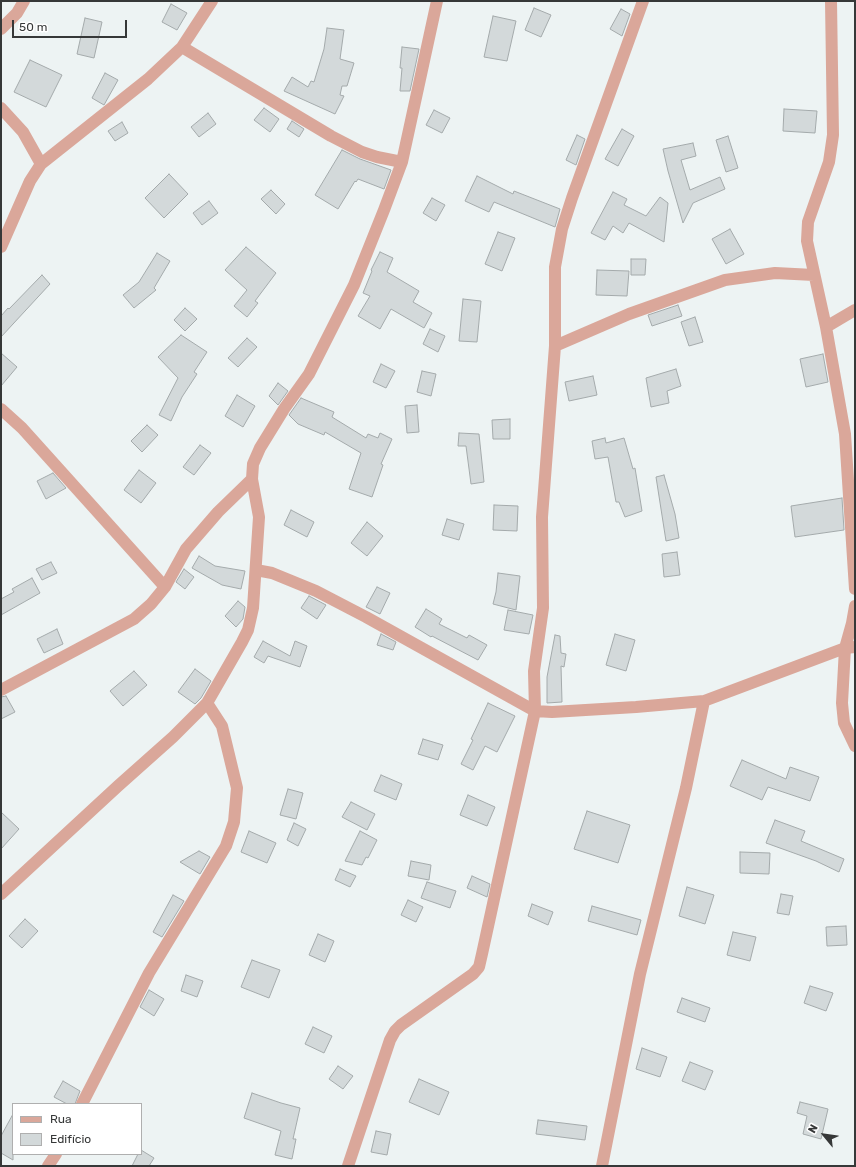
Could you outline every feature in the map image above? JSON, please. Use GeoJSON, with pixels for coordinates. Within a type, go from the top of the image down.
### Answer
{"type":"FeatureCollection","features":[{"type":"Feature","properties":{"kind":"street"},"geometry":{"type":"LineString","coordinates":[[1,29],[17,12],[24,1]]}},
{"type":"Feature","properties":{"kind":"street"},"geometry":{"type":"LineString","coordinates":[[1,247],[30,181],[41,164],[148,79],[182,47],[212,1]]}},
{"type":"Feature","properties":{"kind":"street"},"geometry":{"type":"LineString","coordinates":[[1,894],[173,737],[207,703],[248,630],[253,608],[259,517],[252,479],[253,464],[260,448],[284,409],[310,374],[354,285],[402,162],[437,1]]}},
{"type":"Feature","properties":{"kind":"street"},"geometry":{"type":"LineString","coordinates":[[348,1166],[390,1040],[395,1031],[401,1025],[473,974],[479,967],[535,711],[534,671],[543,608],[542,518],[555,346],[555,267],[562,229],[582,169],[643,1]]}},
{"type":"Feature","properties":{"kind":"street"},"geometry":{"type":"LineString","coordinates":[[831,1],[833,135],[829,162],[808,222],[808,241],[846,434],[855,589]]}},
{"type":"Feature","properties":{"kind":"street"},"geometry":{"type":"LineString","coordinates":[[182,47],[331,136],[362,152],[377,157],[402,162]]}},
{"type":"Feature","properties":{"kind":"street"},"geometry":{"type":"LineString","coordinates":[[1,108],[23,132],[41,164]]}},
{"type":"Feature","properties":{"kind":"street"},"geometry":{"type":"LineString","coordinates":[[555,346],[630,314],[726,280],[775,274],[814,275]]}},
{"type":"Feature","properties":{"kind":"street"},"geometry":{"type":"LineString","coordinates":[[826,327],[855,310]]}},
{"type":"Feature","properties":{"kind":"street"},"geometry":{"type":"LineString","coordinates":[[1,409],[22,428],[165,586]]}},
{"type":"Feature","properties":{"kind":"street"},"geometry":{"type":"LineString","coordinates":[[1,690],[134,619],[151,604],[165,586],[186,549],[218,512],[252,479]]}},
{"type":"Feature","properties":{"kind":"street"},"geometry":{"type":"LineString","coordinates":[[256,570],[272,573],[316,591],[535,711],[552,712],[704,701],[850,648]]}},
{"type":"Feature","properties":{"kind":"street"},"geometry":{"type":"LineString","coordinates":[[855,606],[842,703],[844,723],[855,746]]}},
{"type":"Feature","properties":{"kind":"street"},"geometry":{"type":"LineString","coordinates":[[602,1166],[640,974],[686,788],[704,701]]}},
{"type":"Feature","properties":{"kind":"street"},"geometry":{"type":"LineString","coordinates":[[83,1103],[149,973],[226,846],[234,822],[237,788],[222,726],[207,703]]}},
{"type":"Feature","properties":{"kind":"street"},"geometry":{"type":"LineString","coordinates":[[48,1166],[55,1155]]}},
{"type":"Feature","properties":{"kind":"building"},"geometry":{"type":"Polygon","coordinates":[[[171,4],[187,13],[177,30],[162,22],[171,4]]]}},
{"type":"Feature","properties":{"kind":"building"},"geometry":{"type":"Polygon","coordinates":[[[534,8],[551,15],[541,37],[525,30],[534,8]]]}},
{"type":"Feature","properties":{"kind":"building"},"geometry":{"type":"Polygon","coordinates":[[[621,9],[630,14],[622,36],[610,29],[621,9]]]}},
{"type":"Feature","properties":{"kind":"building"},"geometry":{"type":"Polygon","coordinates":[[[493,16],[516,21],[507,61],[484,57],[493,16]]]}},
{"type":"Feature","properties":{"kind":"building"},"geometry":{"type":"Polygon","coordinates":[[[85,18],[102,22],[94,58],[77,54],[85,18]]]}},
{"type":"Feature","properties":{"kind":"building"},"geometry":{"type":"Polygon","coordinates":[[[327,28],[344,30],[340,59],[354,63],[347,86],[342,86],[340,95],[344,96],[335,114],[284,91],[292,77],[308,87],[311,81],[314,82],[324,49],[327,28]]]}},
{"type":"Feature","properties":{"kind":"building"},"geometry":{"type":"Polygon","coordinates":[[[402,47],[419,49],[410,91],[400,91],[402,47]]]}},
{"type":"Feature","properties":{"kind":"building"},"geometry":{"type":"Polygon","coordinates":[[[30,60],[62,75],[46,107],[14,92],[30,60]]]}},
{"type":"Feature","properties":{"kind":"building"},"geometry":{"type":"Polygon","coordinates":[[[105,73],[118,80],[104,105],[92,98],[105,73]]]}},
{"type":"Feature","properties":{"kind":"building"},"geometry":{"type":"Polygon","coordinates":[[[264,108],[279,119],[270,132],[254,120],[264,108]]]}},
{"type":"Feature","properties":{"kind":"building"},"geometry":{"type":"Polygon","coordinates":[[[784,109],[817,111],[815,133],[783,131],[784,109]]]}},
{"type":"Feature","properties":{"kind":"building"},"geometry":{"type":"Polygon","coordinates":[[[434,110],[450,118],[442,133],[426,125],[434,110]]]}},
{"type":"Feature","properties":{"kind":"building"},"geometry":{"type":"Polygon","coordinates":[[[208,113],[216,124],[199,137],[191,127],[208,113]]]}},
{"type":"Feature","properties":{"kind":"building"},"geometry":{"type":"Polygon","coordinates":[[[292,121],[304,129],[299,137],[287,129],[292,121]]]}},
{"type":"Feature","properties":{"kind":"building"},"geometry":{"type":"Polygon","coordinates":[[[122,122],[128,133],[115,141],[108,131],[122,122]]]}},
{"type":"Feature","properties":{"kind":"building"},"geometry":{"type":"Polygon","coordinates":[[[622,129],[634,136],[618,166],[605,159],[622,129]]]}},
{"type":"Feature","properties":{"kind":"building"},"geometry":{"type":"Polygon","coordinates":[[[577,135],[585,139],[576,165],[566,160],[577,135]]]}},
{"type":"Feature","properties":{"kind":"building"},"geometry":{"type":"Polygon","coordinates":[[[728,136],[738,168],[726,172],[716,140],[728,136]]]}},
{"type":"Feature","properties":{"kind":"building"},"geometry":{"type":"Polygon","coordinates":[[[693,143],[696,156],[681,160],[690,190],[720,177],[725,189],[693,203],[683,223],[663,149],[693,143]]]}},
{"type":"Feature","properties":{"kind":"building"},"geometry":{"type":"Polygon","coordinates":[[[342,150],[360,159],[391,170],[384,189],[358,179],[356,182],[355,181],[338,209],[315,195],[342,150]]]}},
{"type":"Feature","properties":{"kind":"building"},"geometry":{"type":"Polygon","coordinates":[[[169,174],[188,194],[164,218],[145,198],[169,174]]]}},
{"type":"Feature","properties":{"kind":"building"},"geometry":{"type":"Polygon","coordinates":[[[477,176],[513,194],[514,191],[560,209],[555,227],[494,202],[489,212],[465,201],[477,176]]]}},
{"type":"Feature","properties":{"kind":"building"},"geometry":{"type":"Polygon","coordinates":[[[271,190],[285,204],[276,214],[261,199],[271,190]]]}},
{"type":"Feature","properties":{"kind":"building"},"geometry":{"type":"Polygon","coordinates":[[[613,192],[627,199],[624,205],[646,216],[660,197],[668,203],[664,242],[629,223],[623,233],[613,226],[605,240],[591,233],[613,192]]]}},
{"type":"Feature","properties":{"kind":"building"},"geometry":{"type":"Polygon","coordinates":[[[432,198],[445,205],[436,221],[423,213],[432,198]]]}},
{"type":"Feature","properties":{"kind":"building"},"geometry":{"type":"Polygon","coordinates":[[[209,201],[218,213],[202,225],[193,213],[209,201]]]}},
{"type":"Feature","properties":{"kind":"building"},"geometry":{"type":"Polygon","coordinates":[[[730,229],[744,254],[726,264],[712,239],[730,229]]]}},
{"type":"Feature","properties":{"kind":"building"},"geometry":{"type":"Polygon","coordinates":[[[498,232],[515,238],[502,271],[485,264],[498,232]]]}},
{"type":"Feature","properties":{"kind":"building"},"geometry":{"type":"Polygon","coordinates":[[[246,247],[276,273],[255,301],[258,303],[247,317],[234,306],[247,290],[225,270],[246,247]]]}},
{"type":"Feature","properties":{"kind":"building"},"geometry":{"type":"Polygon","coordinates":[[[380,252],[393,258],[387,272],[419,291],[413,302],[432,313],[424,328],[391,309],[380,329],[358,316],[370,296],[363,293],[372,271],[371,270],[380,252]]]}},
{"type":"Feature","properties":{"kind":"building"},"geometry":{"type":"Polygon","coordinates":[[[157,253],[170,261],[154,288],[156,290],[134,308],[123,295],[139,282],[157,253]]]}},
{"type":"Feature","properties":{"kind":"building"},"geometry":{"type":"Polygon","coordinates":[[[631,259],[646,259],[645,275],[631,275],[631,259]]]}},
{"type":"Feature","properties":{"kind":"building"},"geometry":{"type":"Polygon","coordinates":[[[597,270],[629,271],[627,296],[596,295],[597,270]]]}},
{"type":"Feature","properties":{"kind":"building"},"geometry":{"type":"Polygon","coordinates":[[[42,275],[50,284],[1,337],[1,316],[42,275]]]}},
{"type":"Feature","properties":{"kind":"building"},"geometry":{"type":"Polygon","coordinates":[[[463,299],[481,301],[477,342],[459,341],[463,299]]]}},
{"type":"Feature","properties":{"kind":"building"},"geometry":{"type":"Polygon","coordinates":[[[678,305],[682,316],[652,326],[648,315],[678,305]]]}},
{"type":"Feature","properties":{"kind":"building"},"geometry":{"type":"Polygon","coordinates":[[[185,308],[197,319],[185,331],[174,320],[185,308]]]}},
{"type":"Feature","properties":{"kind":"building"},"geometry":{"type":"Polygon","coordinates":[[[695,317],[703,342],[689,346],[681,322],[695,317]]]}},
{"type":"Feature","properties":{"kind":"building"},"geometry":{"type":"Polygon","coordinates":[[[430,329],[445,336],[438,352],[423,344],[430,329]]]}},
{"type":"Feature","properties":{"kind":"building"},"geometry":{"type":"Polygon","coordinates":[[[181,335],[207,352],[194,372],[197,374],[182,397],[171,421],[159,415],[178,378],[158,357],[181,335]]]}},
{"type":"Feature","properties":{"kind":"building"},"geometry":{"type":"Polygon","coordinates":[[[247,338],[257,347],[238,367],[228,358],[247,338]]]}},
{"type":"Feature","properties":{"kind":"building"},"geometry":{"type":"Polygon","coordinates":[[[1,353],[17,367],[1,386],[1,353]]]}},
{"type":"Feature","properties":{"kind":"building"},"geometry":{"type":"Polygon","coordinates":[[[823,354],[828,382],[806,387],[800,359],[823,354]]]}},
{"type":"Feature","properties":{"kind":"building"},"geometry":{"type":"Polygon","coordinates":[[[381,364],[395,371],[386,388],[373,382],[381,364]]]}},
{"type":"Feature","properties":{"kind":"building"},"geometry":{"type":"Polygon","coordinates":[[[676,369],[681,386],[667,391],[669,403],[651,407],[646,378],[676,369]]]}},
{"type":"Feature","properties":{"kind":"building"},"geometry":{"type":"Polygon","coordinates":[[[422,371],[436,374],[431,396],[417,392],[422,371]]]}},
{"type":"Feature","properties":{"kind":"building"},"geometry":{"type":"Polygon","coordinates":[[[593,376],[597,395],[569,401],[565,382],[593,376]]]}},
{"type":"Feature","properties":{"kind":"building"},"geometry":{"type":"Polygon","coordinates":[[[278,383],[288,391],[278,405],[269,396],[278,383]]]}},
{"type":"Feature","properties":{"kind":"building"},"geometry":{"type":"Polygon","coordinates":[[[237,395],[255,406],[243,427],[225,416],[237,395]]]}},
{"type":"Feature","properties":{"kind":"building"},"geometry":{"type":"Polygon","coordinates":[[[301,398],[334,412],[332,417],[366,438],[368,434],[378,438],[380,433],[392,439],[381,464],[383,465],[372,497],[349,489],[361,453],[325,432],[324,435],[298,424],[289,415],[301,398]]]}},
{"type":"Feature","properties":{"kind":"building"},"geometry":{"type":"Polygon","coordinates":[[[417,405],[419,432],[407,433],[405,406],[417,405]]]}},
{"type":"Feature","properties":{"kind":"building"},"geometry":{"type":"Polygon","coordinates":[[[510,419],[510,439],[493,439],[492,420],[510,419]]]}},
{"type":"Feature","properties":{"kind":"building"},"geometry":{"type":"Polygon","coordinates":[[[147,425],[158,435],[142,452],[131,441],[147,425]]]}},
{"type":"Feature","properties":{"kind":"building"},"geometry":{"type":"Polygon","coordinates":[[[459,433],[479,434],[484,482],[471,484],[466,446],[458,446],[459,433]]]}},
{"type":"Feature","properties":{"kind":"building"},"geometry":{"type":"Polygon","coordinates":[[[605,438],[606,443],[624,438],[633,469],[635,468],[642,511],[625,517],[619,502],[616,502],[608,457],[595,459],[592,441],[605,438]]]}},
{"type":"Feature","properties":{"kind":"building"},"geometry":{"type":"Polygon","coordinates":[[[200,445],[211,453],[194,475],[183,467],[200,445]]]}},
{"type":"Feature","properties":{"kind":"building"},"geometry":{"type":"Polygon","coordinates":[[[139,470],[156,483],[141,503],[124,490],[139,470]]]}},
{"type":"Feature","properties":{"kind":"building"},"geometry":{"type":"Polygon","coordinates":[[[53,473],[66,488],[46,499],[37,481],[53,473]]]}},
{"type":"Feature","properties":{"kind":"building"},"geometry":{"type":"Polygon","coordinates":[[[664,475],[675,514],[679,538],[666,541],[656,477],[664,475]]]}},
{"type":"Feature","properties":{"kind":"building"},"geometry":{"type":"Polygon","coordinates":[[[842,498],[844,530],[795,537],[791,506],[842,498]]]}},
{"type":"Feature","properties":{"kind":"building"},"geometry":{"type":"Polygon","coordinates":[[[494,505],[518,506],[517,531],[493,530],[494,505]]]}},
{"type":"Feature","properties":{"kind":"building"},"geometry":{"type":"Polygon","coordinates":[[[291,510],[314,522],[307,537],[284,525],[291,510]]]}},
{"type":"Feature","properties":{"kind":"building"},"geometry":{"type":"Polygon","coordinates":[[[447,519],[464,524],[459,540],[442,535],[447,519]]]}},
{"type":"Feature","properties":{"kind":"building"},"geometry":{"type":"Polygon","coordinates":[[[367,522],[383,536],[367,556],[351,543],[367,522]]]}},
{"type":"Feature","properties":{"kind":"building"},"geometry":{"type":"Polygon","coordinates":[[[677,552],[680,575],[664,577],[662,554],[677,552]]]}},
{"type":"Feature","properties":{"kind":"building"},"geometry":{"type":"Polygon","coordinates":[[[199,556],[215,566],[245,571],[241,589],[222,585],[192,568],[199,556]]]}},
{"type":"Feature","properties":{"kind":"building"},"geometry":{"type":"Polygon","coordinates":[[[51,562],[57,573],[42,580],[36,569],[51,562]]]}},
{"type":"Feature","properties":{"kind":"building"},"geometry":{"type":"Polygon","coordinates":[[[184,569],[194,577],[185,589],[176,582],[184,569]]]}},
{"type":"Feature","properties":{"kind":"building"},"geometry":{"type":"Polygon","coordinates":[[[498,573],[520,576],[516,610],[493,604],[498,573]]]}},
{"type":"Feature","properties":{"kind":"building"},"geometry":{"type":"Polygon","coordinates":[[[32,578],[40,593],[1,615],[1,599],[14,592],[12,589],[32,578]]]}},
{"type":"Feature","properties":{"kind":"building"},"geometry":{"type":"Polygon","coordinates":[[[377,587],[390,593],[380,614],[366,607],[377,587]]]}},
{"type":"Feature","properties":{"kind":"building"},"geometry":{"type":"Polygon","coordinates":[[[309,596],[326,605],[317,619],[301,608],[309,596]]]}},
{"type":"Feature","properties":{"kind":"building"},"geometry":{"type":"Polygon","coordinates":[[[238,601],[245,607],[243,619],[236,627],[225,616],[238,601]]]}},
{"type":"Feature","properties":{"kind":"building"},"geometry":{"type":"Polygon","coordinates":[[[426,609],[442,619],[439,624],[467,638],[469,635],[487,645],[478,660],[432,636],[431,637],[415,627],[426,609]]]}},
{"type":"Feature","properties":{"kind":"building"},"geometry":{"type":"Polygon","coordinates":[[[508,610],[533,615],[529,634],[504,630],[508,610]]]}},
{"type":"Feature","properties":{"kind":"building"},"geometry":{"type":"Polygon","coordinates":[[[57,629],[63,644],[44,653],[37,639],[57,629]]]}},
{"type":"Feature","properties":{"kind":"building"},"geometry":{"type":"Polygon","coordinates":[[[381,634],[396,642],[393,650],[377,645],[381,634]]]}},
{"type":"Feature","properties":{"kind":"building"},"geometry":{"type":"Polygon","coordinates":[[[615,634],[635,640],[626,671],[606,665],[615,634]]]}},
{"type":"Feature","properties":{"kind":"building"},"geometry":{"type":"Polygon","coordinates":[[[555,635],[560,636],[561,653],[566,654],[564,667],[561,666],[562,702],[547,703],[547,677],[555,635]]]}},
{"type":"Feature","properties":{"kind":"building"},"geometry":{"type":"Polygon","coordinates":[[[263,641],[290,656],[295,641],[307,646],[300,667],[268,656],[264,663],[254,657],[263,641]]]}},
{"type":"Feature","properties":{"kind":"building"},"geometry":{"type":"Polygon","coordinates":[[[195,669],[211,681],[201,698],[195,704],[178,692],[195,669]]]}},
{"type":"Feature","properties":{"kind":"building"},"geometry":{"type":"Polygon","coordinates":[[[134,671],[147,685],[123,706],[110,691],[134,671]]]}},
{"type":"Feature","properties":{"kind":"building"},"geometry":{"type":"Polygon","coordinates":[[[6,696],[15,712],[1,719],[1,697],[6,696]]]}},
{"type":"Feature","properties":{"kind":"building"},"geometry":{"type":"Polygon","coordinates":[[[488,703],[515,716],[497,752],[485,746],[473,770],[461,764],[473,740],[471,739],[488,703]]]}},
{"type":"Feature","properties":{"kind":"building"},"geometry":{"type":"Polygon","coordinates":[[[423,739],[443,745],[438,760],[418,754],[423,739]]]}},
{"type":"Feature","properties":{"kind":"building"},"geometry":{"type":"Polygon","coordinates":[[[742,760],[786,779],[790,767],[819,777],[810,801],[768,787],[762,800],[730,786],[742,760]]]}},
{"type":"Feature","properties":{"kind":"building"},"geometry":{"type":"Polygon","coordinates":[[[381,775],[402,784],[396,800],[374,791],[381,775]]]}},
{"type":"Feature","properties":{"kind":"building"},"geometry":{"type":"Polygon","coordinates":[[[288,789],[303,793],[296,819],[280,815],[288,789]]]}},
{"type":"Feature","properties":{"kind":"building"},"geometry":{"type":"Polygon","coordinates":[[[468,795],[495,807],[487,826],[460,815],[468,795]]]}},
{"type":"Feature","properties":{"kind":"building"},"geometry":{"type":"Polygon","coordinates":[[[351,802],[375,814],[367,830],[342,817],[351,802]]]}},
{"type":"Feature","properties":{"kind":"building"},"geometry":{"type":"Polygon","coordinates":[[[587,811],[630,825],[618,863],[574,849],[587,811]]]}},
{"type":"Feature","properties":{"kind":"building"},"geometry":{"type":"Polygon","coordinates":[[[1,812],[19,829],[1,849],[1,812]]]}},
{"type":"Feature","properties":{"kind":"building"},"geometry":{"type":"Polygon","coordinates":[[[775,820],[805,831],[801,841],[844,859],[839,872],[816,861],[766,843],[775,820]]]}},
{"type":"Feature","properties":{"kind":"building"},"geometry":{"type":"Polygon","coordinates":[[[294,823],[306,829],[298,846],[287,840],[294,823]]]}},
{"type":"Feature","properties":{"kind":"building"},"geometry":{"type":"Polygon","coordinates":[[[249,831],[276,843],[267,863],[241,852],[249,831]]]}},
{"type":"Feature","properties":{"kind":"building"},"geometry":{"type":"Polygon","coordinates":[[[360,831],[377,840],[368,858],[366,857],[362,865],[345,861],[360,831]]]}},
{"type":"Feature","properties":{"kind":"building"},"geometry":{"type":"Polygon","coordinates":[[[199,851],[210,857],[200,874],[180,862],[199,851]]]}},
{"type":"Feature","properties":{"kind":"building"},"geometry":{"type":"Polygon","coordinates":[[[740,852],[770,853],[769,874],[740,873],[740,852]]]}},
{"type":"Feature","properties":{"kind":"building"},"geometry":{"type":"Polygon","coordinates":[[[411,861],[431,865],[429,880],[408,876],[411,861]]]}},
{"type":"Feature","properties":{"kind":"building"},"geometry":{"type":"Polygon","coordinates":[[[340,869],[356,876],[350,887],[335,880],[340,869]]]}},
{"type":"Feature","properties":{"kind":"building"},"geometry":{"type":"Polygon","coordinates":[[[472,876],[490,884],[487,897],[467,888],[472,876]]]}},
{"type":"Feature","properties":{"kind":"building"},"geometry":{"type":"Polygon","coordinates":[[[427,882],[456,891],[450,908],[421,898],[427,882]]]}},
{"type":"Feature","properties":{"kind":"building"},"geometry":{"type":"Polygon","coordinates":[[[687,887],[714,895],[705,924],[679,916],[687,887]]]}},
{"type":"Feature","properties":{"kind":"building"},"geometry":{"type":"Polygon","coordinates":[[[781,894],[793,896],[789,915],[777,913],[781,894]]]}},
{"type":"Feature","properties":{"kind":"building"},"geometry":{"type":"Polygon","coordinates":[[[173,895],[184,901],[162,937],[153,932],[173,895]]]}},
{"type":"Feature","properties":{"kind":"building"},"geometry":{"type":"Polygon","coordinates":[[[408,900],[423,907],[416,922],[401,915],[408,900]]]}},
{"type":"Feature","properties":{"kind":"building"},"geometry":{"type":"Polygon","coordinates":[[[532,904],[553,912],[548,925],[528,916],[532,904]]]}},
{"type":"Feature","properties":{"kind":"building"},"geometry":{"type":"Polygon","coordinates":[[[592,906],[641,920],[637,935],[588,921],[592,906]]]}},
{"type":"Feature","properties":{"kind":"building"},"geometry":{"type":"Polygon","coordinates":[[[25,919],[38,931],[22,948],[9,936],[25,919]]]}},
{"type":"Feature","properties":{"kind":"building"},"geometry":{"type":"Polygon","coordinates":[[[846,926],[847,945],[827,946],[826,927],[846,926]]]}},
{"type":"Feature","properties":{"kind":"building"},"geometry":{"type":"Polygon","coordinates":[[[733,932],[756,937],[750,961],[727,955],[733,932]]]}},
{"type":"Feature","properties":{"kind":"building"},"geometry":{"type":"Polygon","coordinates":[[[318,934],[334,941],[325,962],[309,955],[318,934]]]}},
{"type":"Feature","properties":{"kind":"building"},"geometry":{"type":"Polygon","coordinates":[[[252,960],[280,970],[269,998],[241,987],[252,960]]]}},
{"type":"Feature","properties":{"kind":"building"},"geometry":{"type":"Polygon","coordinates":[[[186,975],[203,981],[197,997],[181,991],[186,975]]]}},
{"type":"Feature","properties":{"kind":"building"},"geometry":{"type":"Polygon","coordinates":[[[810,986],[833,993],[826,1011],[804,1003],[810,986]]]}},
{"type":"Feature","properties":{"kind":"building"},"geometry":{"type":"Polygon","coordinates":[[[149,990],[164,999],[154,1016],[140,1007],[149,990]]]}},
{"type":"Feature","properties":{"kind":"building"},"geometry":{"type":"Polygon","coordinates":[[[682,998],[710,1008],[705,1022],[677,1012],[682,998]]]}},
{"type":"Feature","properties":{"kind":"building"},"geometry":{"type":"Polygon","coordinates":[[[313,1027],[332,1036],[324,1053],[305,1044],[313,1027]]]}},
{"type":"Feature","properties":{"kind":"building"},"geometry":{"type":"Polygon","coordinates":[[[642,1048],[667,1057],[660,1077],[636,1069],[642,1048]]]}},
{"type":"Feature","properties":{"kind":"building"},"geometry":{"type":"Polygon","coordinates":[[[690,1062],[713,1071],[705,1090],[682,1081],[690,1062]]]}},
{"type":"Feature","properties":{"kind":"building"},"geometry":{"type":"Polygon","coordinates":[[[338,1066],[353,1076],[343,1089],[329,1079],[338,1066]]]}},
{"type":"Feature","properties":{"kind":"building"},"geometry":{"type":"Polygon","coordinates":[[[419,1079],[449,1092],[439,1115],[409,1102],[419,1079]]]}},
{"type":"Feature","properties":{"kind":"building"},"geometry":{"type":"Polygon","coordinates":[[[63,1081],[80,1091],[75,1103],[65,1103],[54,1097],[63,1081]]]}},
{"type":"Feature","properties":{"kind":"building"},"geometry":{"type":"Polygon","coordinates":[[[252,1093],[300,1108],[293,1139],[296,1139],[292,1159],[275,1155],[281,1131],[244,1118],[252,1093]]]}},
{"type":"Feature","properties":{"kind":"building"},"geometry":{"type":"Polygon","coordinates":[[[800,1102],[828,1109],[821,1139],[803,1134],[807,1116],[797,1113],[800,1102]]]}},
{"type":"Feature","properties":{"kind":"building"},"geometry":{"type":"Polygon","coordinates":[[[12,1116],[13,1160],[1,1153],[1,1136],[12,1116]]]}},
{"type":"Feature","properties":{"kind":"building"},"geometry":{"type":"Polygon","coordinates":[[[538,1120],[587,1126],[585,1140],[536,1134],[538,1120]]]}},
{"type":"Feature","properties":{"kind":"building"},"geometry":{"type":"Polygon","coordinates":[[[376,1131],[391,1134],[387,1155],[371,1152],[376,1131]]]}},
{"type":"Feature","properties":{"kind":"building"},"geometry":{"type":"Polygon","coordinates":[[[142,1151],[154,1158],[149,1166],[132,1166],[138,1155],[142,1155],[142,1151]]]}}]}
